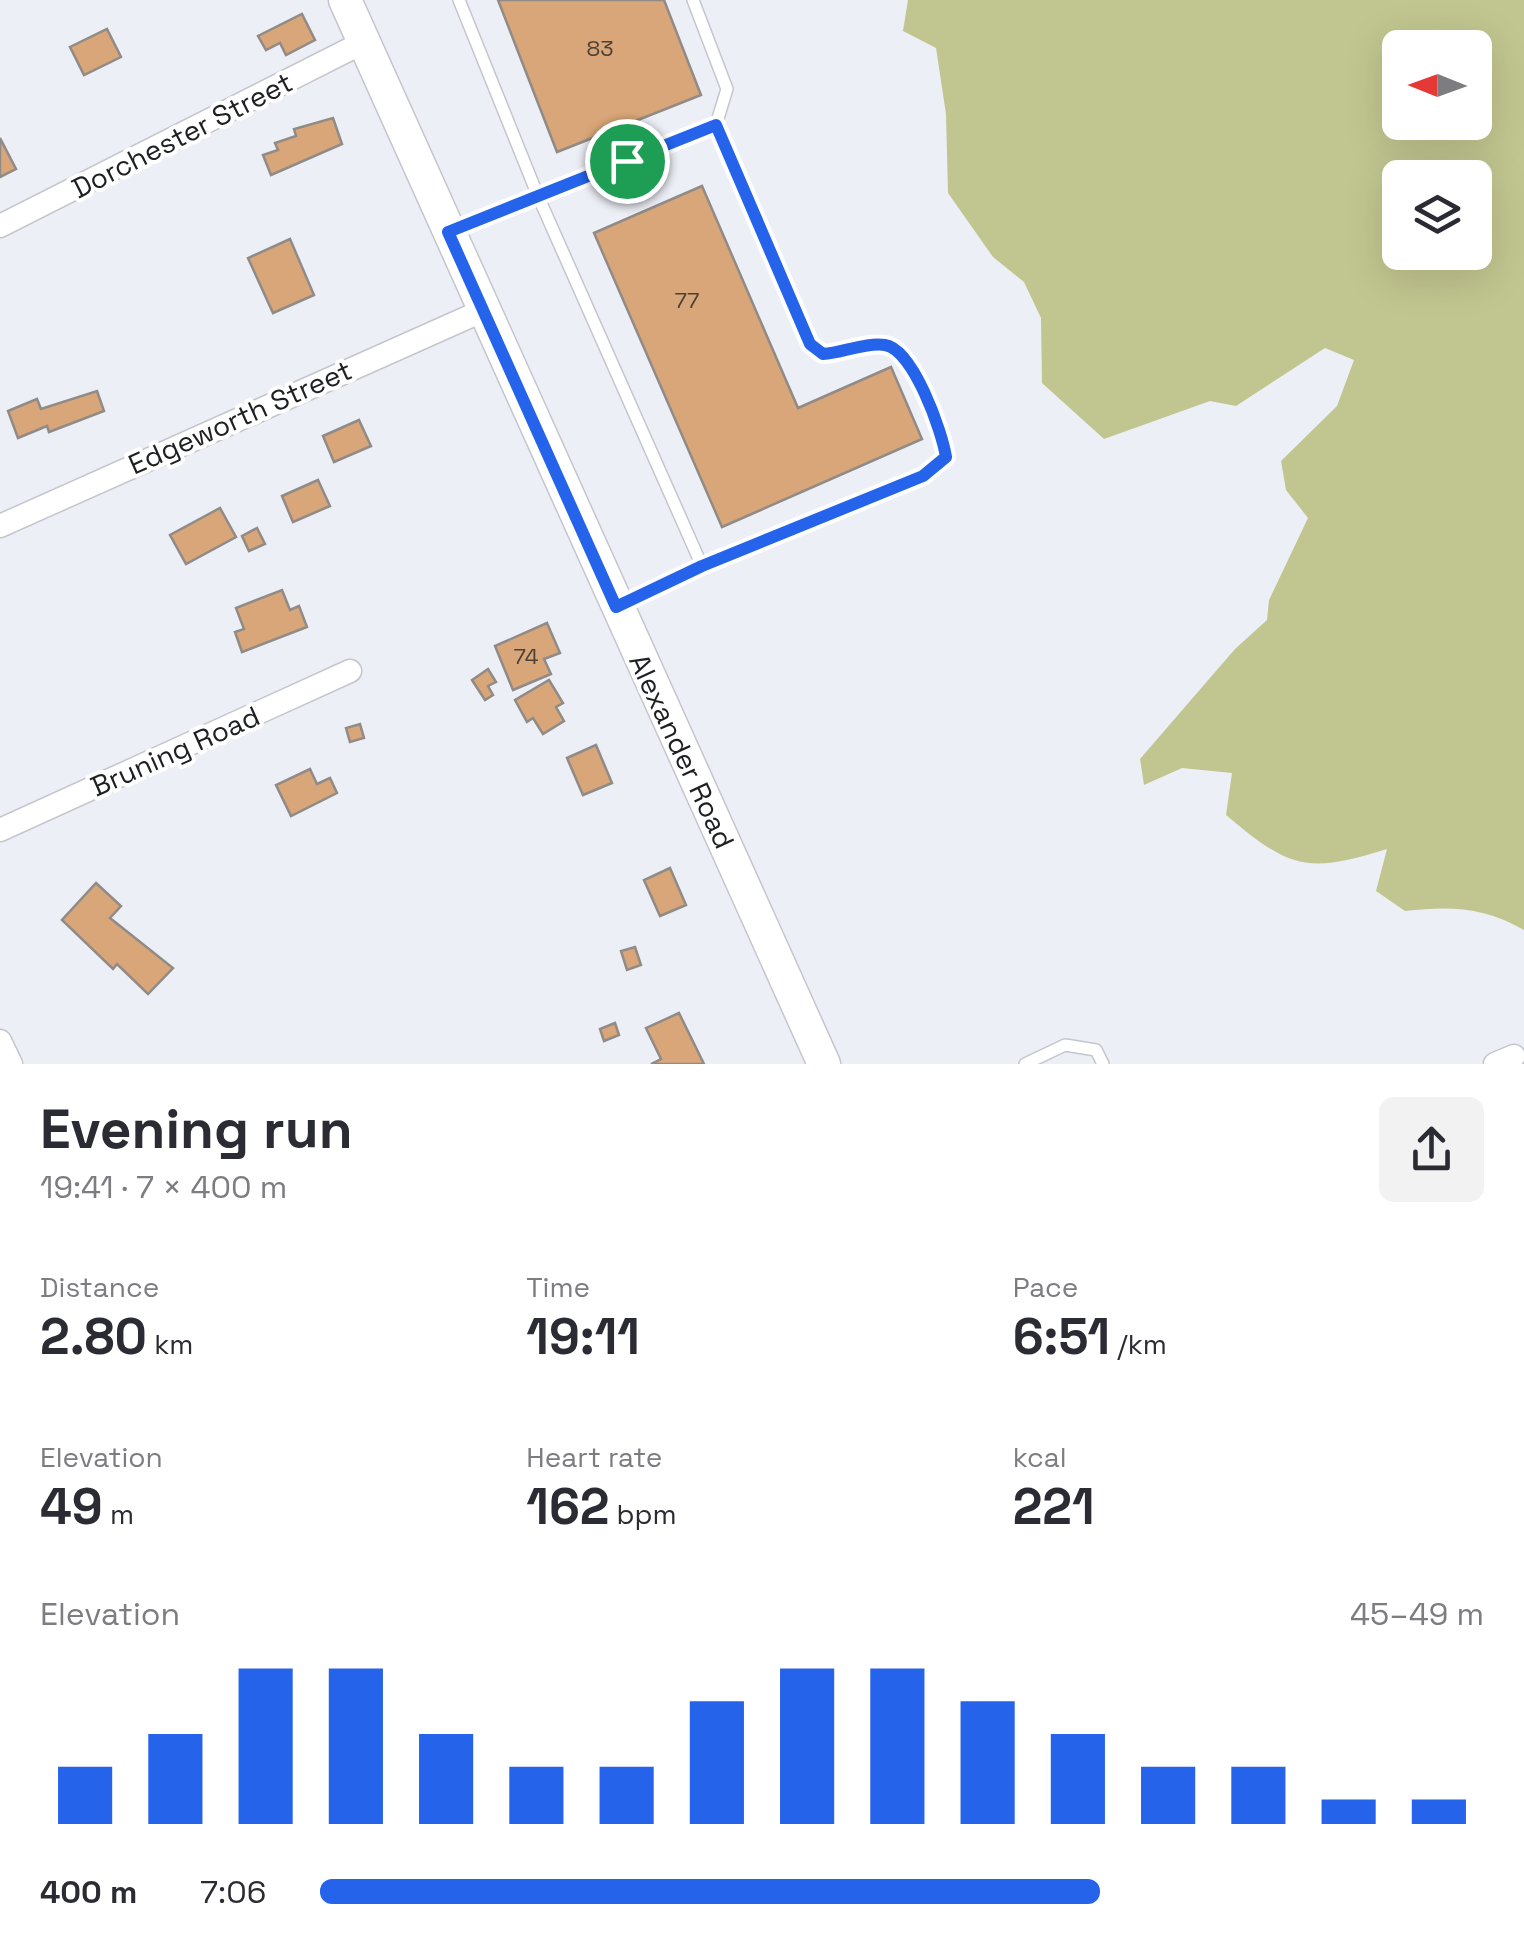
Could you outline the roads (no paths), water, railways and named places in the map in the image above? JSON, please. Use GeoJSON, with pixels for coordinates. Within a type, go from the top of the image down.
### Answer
{"type":"FeatureCollection","features":[{"type":"Feature","properties":{"kind":"street","name":"Alexander Road"},"geometry":{"type":"LineString","coordinates":[[345,0],[824,1064]]}},
{"type":"Feature","properties":{"kind":"street","name":"Dorchester Street"},"geometry":{"type":"LineString","coordinates":[[0,226],[364,42]]}},
{"type":"Feature","properties":{"kind":"street","name":"Edgeworth Street"},"geometry":{"type":"LineString","coordinates":[[0,526],[482,311]]}},
{"type":"Feature","properties":{"kind":"street","name":"Bruning Road"},"geometry":{"type":"LineString","coordinates":[[0,830],[350,671]]}},
{"type":"Feature","properties":{"kind":"street"},"geometry":{"type":"LineString","coordinates":[[0,1041],[11,1064]]}},
{"type":"Feature","properties":{"kind":"lane"},"geometry":{"type":"LineString","coordinates":[[460,0],[538,196],[702,566]]}},
{"type":"Feature","properties":{"kind":"lane"},"geometry":{"type":"LineString","coordinates":[[616,607],[702,566],[923,476],[946,457],[943,436],[907,359],[896,349],[882,344],[823,354],[810,344],[716,125],[727,89],[693,0]]}},
{"type":"Feature","properties":{"kind":"lane"},"geometry":{"type":"LineString","coordinates":[[448,232],[716,125]]}},
{"type":"Feature","properties":{"kind":"lane"},"geometry":{"type":"LineString","coordinates":[[1025,1064],[1065,1045],[1096,1050],[1104,1064]]}}]}
